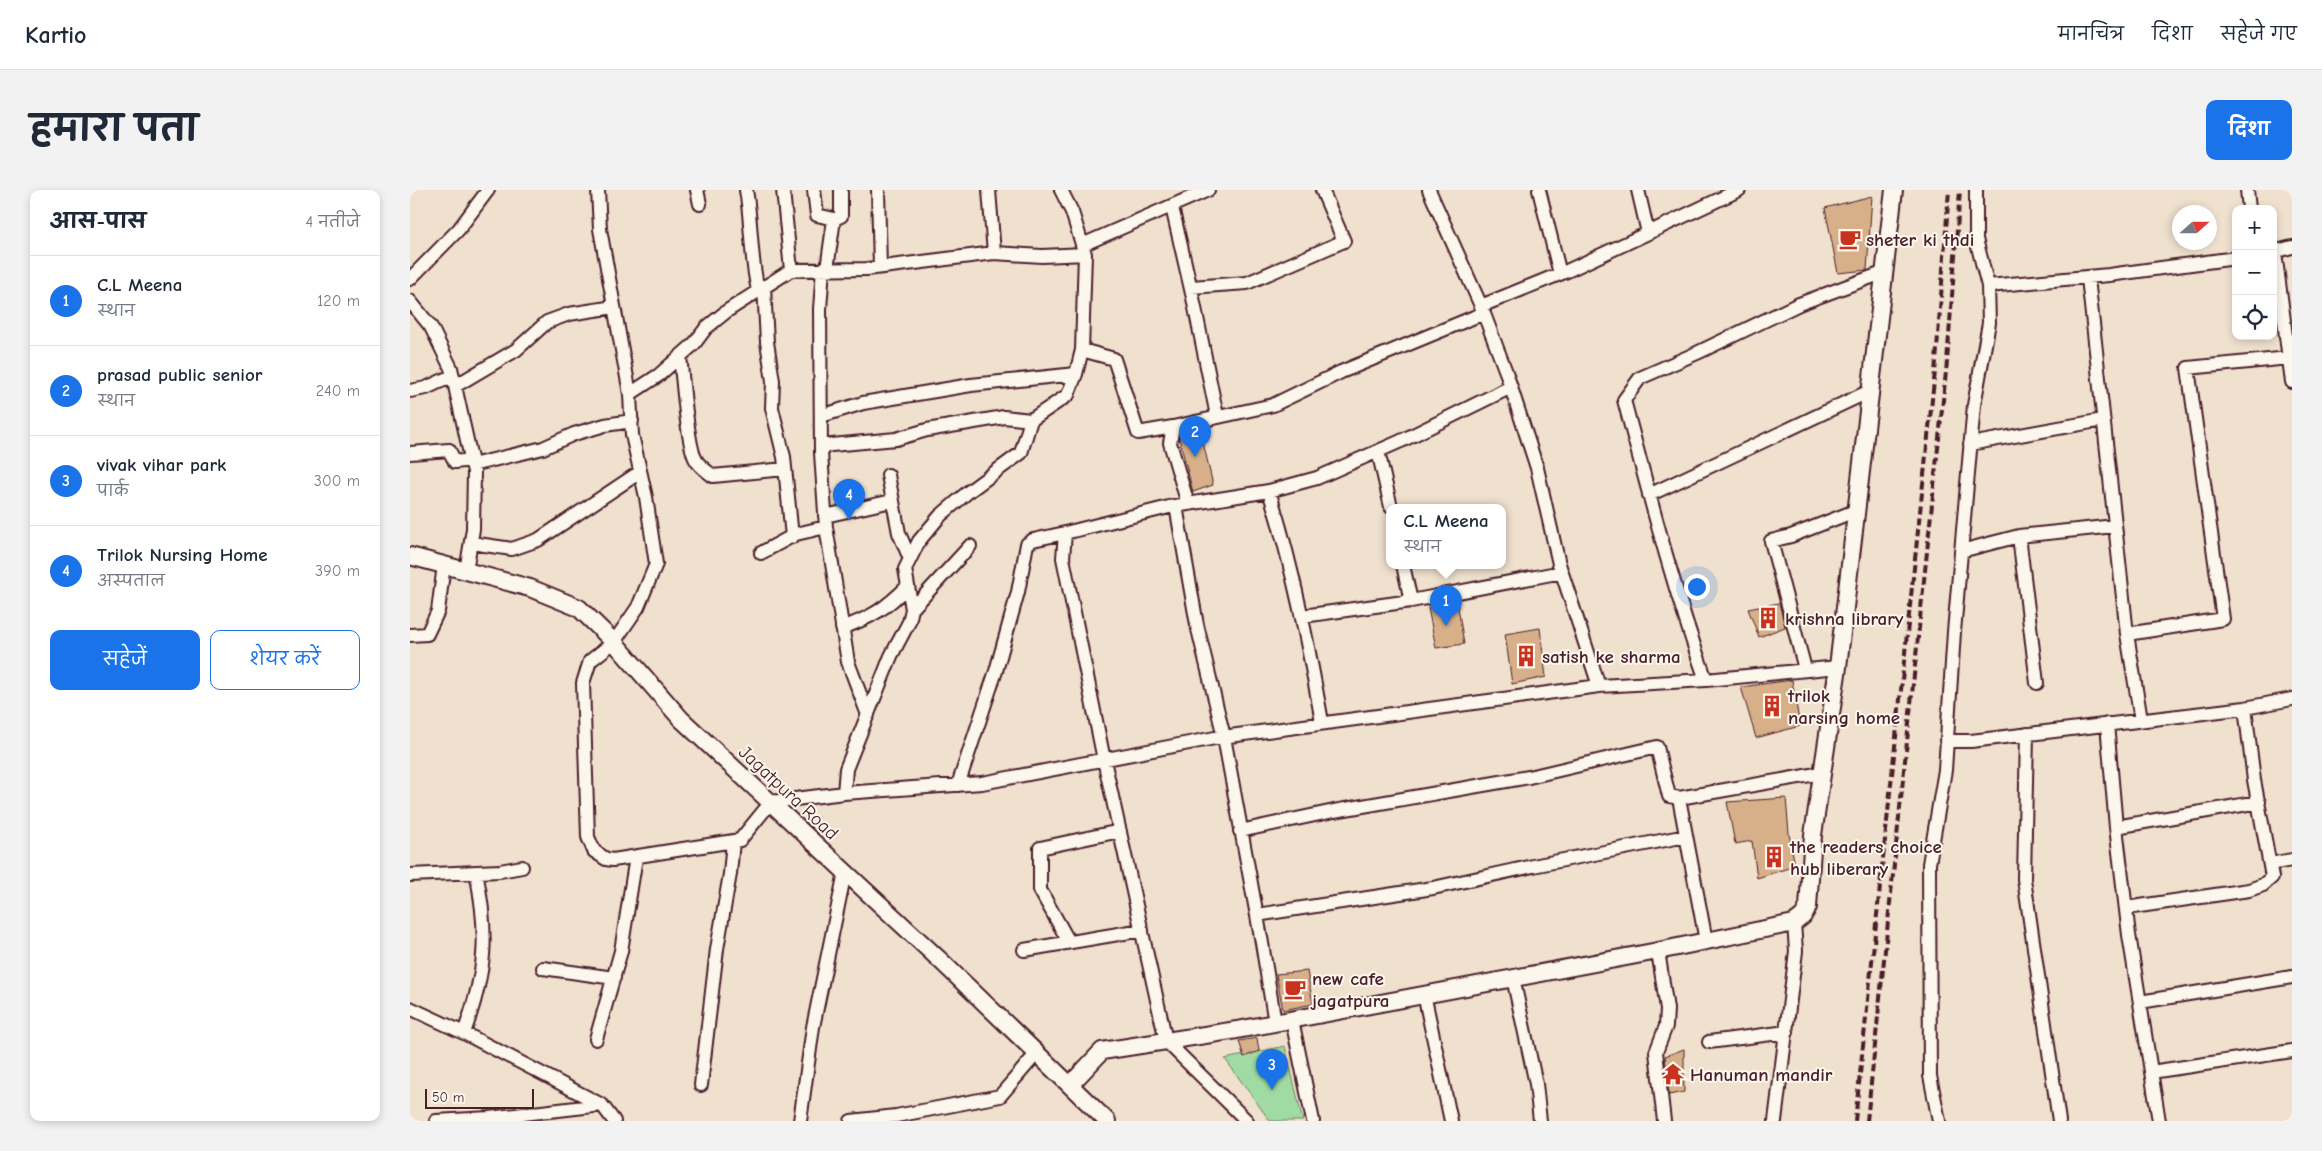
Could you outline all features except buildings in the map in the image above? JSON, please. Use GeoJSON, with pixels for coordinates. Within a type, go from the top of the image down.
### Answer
{"type":"FeatureCollection","features":[{"type":"Feature","properties":{"kind":"street"},"geometry":{"type":"LineString","coordinates":[[410,279],[459,229],[488,190]]}},
{"type":"Feature","properties":{"kind":"street"},"geometry":{"type":"LineString","coordinates":[[598,190],[600,229],[630,394],[632,421],[656,564],[638,607],[614,642],[590,661],[583,683],[588,837],[594,852],[606,859],[636,858],[740,840],[771,802],[844,793],[982,783],[1224,737],[1322,722],[1599,686],[1706,680],[1838,667]]}},
{"type":"Feature","properties":{"kind":"street"},"geometry":{"type":"LineString","coordinates":[[698,190],[700,204]]}},
{"type":"Feature","properties":{"kind":"street"},"geometry":{"type":"LineString","coordinates":[[746,190],[750,214],[752,260],[761,288],[773,381],[772,408],[785,469],[792,537]]}},
{"type":"Feature","properties":{"kind":"street"},"geometry":{"type":"LineString","coordinates":[[783,190],[791,270]]}},
{"type":"Feature","properties":{"kind":"street"},"geometry":{"type":"LineString","coordinates":[[814,190],[817,215],[834,219],[841,216],[841,190]]}},
{"type":"Feature","properties":{"kind":"street"},"geometry":{"type":"LineString","coordinates":[[878,190],[880,268]]}},
{"type":"Feature","properties":{"kind":"street"},"geometry":{"type":"LineString","coordinates":[[989,190],[994,253]]}},
{"type":"Feature","properties":{"kind":"street"},"geometry":{"type":"LineString","coordinates":[[844,793],[846,769],[891,656],[909,622],[912,609],[905,569],[919,542],[940,516],[968,492],[1022,453],[1031,420],[1068,394],[1076,374],[1082,350],[1083,250],[1072,212],[1061,190]]}},
{"type":"Feature","properties":{"kind":"street"},"geometry":{"type":"LineString","coordinates":[[630,394],[659,375],[680,357],[694,344],[706,328],[761,288],[791,270],[880,268],[994,253],[1042,256],[1083,250],[1208,190]]}},
{"type":"Feature","properties":{"kind":"street"},"geometry":{"type":"LineString","coordinates":[[1191,286],[1247,283],[1344,241],[1322,190]]}},
{"type":"Feature","properties":{"kind":"street"},"geometry":{"type":"LineString","coordinates":[[1429,190],[1482,310],[1511,387],[1537,468],[1562,572],[1599,686]]}},
{"type":"Feature","properties":{"kind":"street"},"geometry":{"type":"LineString","coordinates":[[1539,190],[1560,274]]}},
{"type":"Feature","properties":{"kind":"street"},"geometry":{"type":"LineString","coordinates":[[1638,190],[1648,233]]}},
{"type":"Feature","properties":{"kind":"street"},"geometry":{"type":"LineString","coordinates":[[1082,350],[1114,359],[1138,433],[1273,405],[1739,190]]}},
{"type":"Feature","properties":{"kind":"street"},"geometry":{"type":"LineString","coordinates":[[1070,1085],[1102,1051],[1292,1020],[1658,951],[1794,923],[1804,916],[1808,907],[1813,835],[1838,667],[1894,190]]}},
{"type":"Feature","properties":{"kind":"street"},"geometry":{"type":"LineString","coordinates":[[1938,1121],[1930,1076],[1929,864],[1943,788],[1974,405],[1989,323],[1988,286],[1976,238],[1976,190]]}},
{"type":"Feature","properties":{"kind":"street"},"geometry":{"type":"LineString","coordinates":[[2247,190],[2249,205]]}},
{"type":"Feature","properties":{"kind":"street"},"geometry":{"type":"LineString","coordinates":[[1172,207],[1191,286],[1216,416]]}},
{"type":"Feature","properties":{"kind":"street"},"geometry":{"type":"LineString","coordinates":[[834,219],[820,310],[821,446],[825,521],[848,662],[868,715]]}},
{"type":"Feature","properties":{"kind":"street"},"geometry":{"type":"LineString","coordinates":[[2277,251],[2292,247]]}},
{"type":"Feature","properties":{"kind":"street"},"geometry":{"type":"LineString","coordinates":[[1988,286],[2088,278],[2232,259]]}},
{"type":"Feature","properties":{"kind":"street"},"geometry":{"type":"LineString","coordinates":[[1706,680],[1687,628],[1624,400],[1640,378],[1799,304],[1885,272]]}},
{"type":"Feature","properties":{"kind":"street"},"geometry":{"type":"LineString","coordinates":[[2277,273],[2292,382]]}},
{"type":"Feature","properties":{"kind":"street"},"geometry":{"type":"LineString","coordinates":[[2088,278],[2127,634],[2141,720]]}},
{"type":"Feature","properties":{"kind":"street"},"geometry":{"type":"LineString","coordinates":[[410,301],[431,327],[453,381],[472,463],[473,529],[466,571]]}},
{"type":"Feature","properties":{"kind":"street"},"geometry":{"type":"LineString","coordinates":[[410,391],[453,381],[516,350],[547,322],[569,314],[614,307]]}},
{"type":"Feature","properties":{"kind":"street"},"geometry":{"type":"LineString","coordinates":[[680,357],[689,434],[695,459],[703,468],[713,476],[785,469]]}},
{"type":"Feature","properties":{"kind":"street"},"geometry":{"type":"LineString","coordinates":[[2127,634],[2223,619],[2188,368],[2289,358]]}},
{"type":"Feature","properties":{"kind":"street"},"geometry":{"type":"LineString","coordinates":[[821,416],[863,403],[971,385],[1076,374]]}},
{"type":"Feature","properties":{"kind":"street"},"geometry":{"type":"LineString","coordinates":[[958,785],[996,671],[1018,592],[1027,544],[1034,540],[1182,505],[1269,491],[1317,478],[1511,387]]}},
{"type":"Feature","properties":{"kind":"street"},"geometry":{"type":"LineString","coordinates":[[1649,495],[1872,390]]}},
{"type":"Feature","properties":{"kind":"street"},"geometry":{"type":"LineString","coordinates":[[821,446],[896,439],[927,430],[1004,417],[1031,420]]}},
{"type":"Feature","properties":{"kind":"street"},"geometry":{"type":"LineString","coordinates":[[1970,444],[2104,420]]}},
{"type":"Feature","properties":{"kind":"street"},"geometry":{"type":"LineString","coordinates":[[410,453],[449,450],[455,462],[472,463],[543,448],[574,434],[598,427],[632,421]]}},
{"type":"Feature","properties":{"kind":"street"},"geometry":{"type":"LineString","coordinates":[[1173,427],[1170,443],[1182,505],[1197,625],[1224,737],[1275,1023]]}},
{"type":"Feature","properties":{"kind":"street"},"geometry":{"type":"LineString","coordinates":[[1378,451],[1390,504]]}},
{"type":"Feature","properties":{"kind":"street"},"geometry":{"type":"LineString","coordinates":[[470,542],[512,549],[538,540],[640,472]]}},
{"type":"Feature","properties":{"kind":"street"},"geometry":{"type":"LineString","coordinates":[[888,474],[899,533],[910,559]]}},
{"type":"Feature","properties":{"kind":"street"},"geometry":{"type":"LineString","coordinates":[[1269,491],[1284,540],[1303,616],[1322,722]]}},
{"type":"Feature","properties":{"kind":"street"},"geometry":{"type":"LineString","coordinates":[[761,553],[825,521],[892,501]]}},
{"type":"Feature","properties":{"kind":"street"},"geometry":{"type":"LineString","coordinates":[[1806,669],[1771,541],[1791,536],[1855,510]]}},
{"type":"Feature","properties":{"kind":"street"},"geometry":{"type":"LineString","coordinates":[[1961,551],[2019,536],[2115,526]]}},
{"type":"Feature","properties":{"kind":"street"},"geometry":{"type":"LineString","coordinates":[[1065,533],[1063,558],[1104,760],[1166,1041],[1247,1121]]}},
{"type":"Feature","properties":{"kind":"street"},"geometry":{"type":"LineString","coordinates":[[2019,536],[2037,683]]}},
{"type":"Feature","properties":{"kind":"street"},"geometry":{"type":"LineString","coordinates":[[912,609],[970,546]]}},
{"type":"Feature","properties":{"kind":"street","name":"Jagatpura Road"},"geometry":{"type":"LineString","coordinates":[[410,556],[530,588],[579,608],[614,642],[681,719],[1107,1121]]}},
{"type":"Feature","properties":{"kind":"street"},"geometry":{"type":"LineString","coordinates":[[410,635],[427,634],[438,611],[444,565]]}},
{"type":"Feature","properties":{"kind":"street"},"geometry":{"type":"LineString","coordinates":[[1404,569],[1411,601]]}},
{"type":"Feature","properties":{"kind":"street"},"geometry":{"type":"LineString","coordinates":[[1303,616],[1411,601],[1562,572]]}},
{"type":"Feature","properties":{"kind":"street"},"geometry":{"type":"LineString","coordinates":[[842,628],[871,617],[892,602],[908,586]]}},
{"type":"Feature","properties":{"kind":"street"},"geometry":{"type":"LineString","coordinates":[[1946,741],[2027,734],[2245,708],[2292,699]]}},
{"type":"Feature","properties":{"kind":"street"},"geometry":{"type":"LineString","coordinates":[[2126,908],[2250,890],[2264,885],[2272,877],[2245,708]]}},
{"type":"Feature","properties":{"kind":"street"},"geometry":{"type":"LineString","coordinates":[[2107,724],[2116,827],[2126,908],[2158,1121]]}},
{"type":"Feature","properties":{"kind":"street"},"geometry":{"type":"LineString","coordinates":[[2027,734],[2024,879],[2059,1121]]}},
{"type":"Feature","properties":{"kind":"street"},"geometry":{"type":"LineString","coordinates":[[1240,831],[1334,811],[1529,777],[1657,747],[1669,796],[1679,798],[1822,773]]}},
{"type":"Feature","properties":{"kind":"street"},"geometry":{"type":"LineString","coordinates":[[1679,798],[1706,941]]}},
{"type":"Feature","properties":{"kind":"street"},"geometry":{"type":"LineString","coordinates":[[2116,827],[2259,802]]}},
{"type":"Feature","properties":{"kind":"street"},"geometry":{"type":"LineString","coordinates":[[1069,942],[1040,890],[1040,848],[1120,831]]}},
{"type":"Feature","properties":{"kind":"street"},"geometry":{"type":"LineString","coordinates":[[1257,916],[1433,888],[1686,836]]}},
{"type":"Feature","properties":{"kind":"street"},"geometry":{"type":"LineString","coordinates":[[701,1085],[717,949],[734,841]]}},
{"type":"Feature","properties":{"kind":"street"},"geometry":{"type":"LineString","coordinates":[[596,1040],[621,952],[636,858]]}},
{"type":"Feature","properties":{"kind":"street"},"geometry":{"type":"LineString","coordinates":[[2270,864],[2292,860]]}},
{"type":"Feature","properties":{"kind":"street"},"geometry":{"type":"LineString","coordinates":[[410,875],[476,872],[522,867]]}},
{"type":"Feature","properties":{"kind":"street"},"geometry":{"type":"LineString","coordinates":[[464,1033],[477,998],[482,972],[485,932],[476,872]]}},
{"type":"Feature","properties":{"kind":"street"},"geometry":{"type":"LineString","coordinates":[[800,1121],[813,1027],[845,872]]}},
{"type":"Feature","properties":{"kind":"street"},"geometry":{"type":"LineString","coordinates":[[1775,1121],[1796,951],[1794,923]]}},
{"type":"Feature","properties":{"kind":"street"},"geometry":{"type":"LineString","coordinates":[[1024,950],[1142,930]]}},
{"type":"Feature","properties":{"kind":"street"},"geometry":{"type":"LineString","coordinates":[[1658,951],[1667,1009],[1666,1026],[1656,1052],[1664,1121]]}},
{"type":"Feature","properties":{"kind":"street"},"geometry":{"type":"LineString","coordinates":[[543,968],[614,978]]}},
{"type":"Feature","properties":{"kind":"street"},"geometry":{"type":"LineString","coordinates":[[1513,978],[1536,1084],[1540,1121]]}},
{"type":"Feature","properties":{"kind":"street"},"geometry":{"type":"LineString","coordinates":[[2140,1002],[2292,978]]}},
{"type":"Feature","properties":{"kind":"street"},"geometry":{"type":"LineString","coordinates":[[1424,994],[1451,1121]]}},
{"type":"Feature","properties":{"kind":"street"},"geometry":{"type":"LineString","coordinates":[[410,1008],[464,1033],[602,1105],[614,1121]]}},
{"type":"Feature","properties":{"kind":"street"},"geometry":{"type":"LineString","coordinates":[[1292,1020],[1313,1121]]}},
{"type":"Feature","properties":{"kind":"street"},"geometry":{"type":"LineString","coordinates":[[1709,1042],[1787,1032]]}},
{"type":"Feature","properties":{"kind":"street"},"geometry":{"type":"LineString","coordinates":[[2151,1072],[2292,1051]]}},
{"type":"Feature","properties":{"kind":"street"},"geometry":{"type":"LineString","coordinates":[[851,1121],[896,1116],[1000,1096],[1037,1053]]}},
{"type":"Feature","properties":{"kind":"street"},"geometry":{"type":"LineString","coordinates":[[436,1121],[489,1118],[602,1105]]}},
{"type":"Feature","properties":{"kind":"green space"},"geometry":{"type":"Polygon","coordinates":[[[1285,1046],[1303,1121],[1270,1121],[1225,1059],[1285,1046]]]}},
{"type":"Feature","properties":{"kind":"railway"},"geometry":{"type":"LineString","coordinates":[[1855,1121],[1936,362],[1949,190]]}},
{"type":"Feature","properties":{"kind":"railway"},"geometry":{"type":"LineString","coordinates":[[1867,1121],[1947,362],[1960,190]]}},
{"type":"Feature","properties":{"kind":"place","name":"sheter ki thdi"},"geometry":{"type":"Point","coordinates":[1850,239]}},
{"type":"Feature","properties":{"kind":"place","name":"prasad public senior"},"geometry":{"type":"Point","coordinates":[1195,457]}},
{"type":"Feature","properties":{"kind":"place","name":"Trilok Nursing Home"},"geometry":{"type":"Point","coordinates":[849,520]}},
{"type":"Feature","properties":{"kind":"place","name":"krishna library"},"geometry":{"type":"Point","coordinates":[1768,618]}},
{"type":"Feature","properties":{"kind":"place","name":"C.L Meena"},"geometry":{"type":"Point","coordinates":[1446,626]}},
{"type":"Feature","properties":{"kind":"place","name":"satish ke sharma"},"geometry":{"type":"Point","coordinates":[1526,656]}},
{"type":"Feature","properties":{"kind":"place","name":"trilok narsing home"},"geometry":{"type":"Point","coordinates":[1772,706]}},
{"type":"Feature","properties":{"kind":"place","name":"the readers choice hub liberary"},"geometry":{"type":"Point","coordinates":[1774,857]}},
{"type":"Feature","properties":{"kind":"place","name":"new cafe jagatpura"},"geometry":{"type":"Point","coordinates":[1295,989]}},
{"type":"Feature","properties":{"kind":"place","name":"Hanuman mandir"},"geometry":{"type":"Point","coordinates":[1673,1074]}},
{"type":"Feature","properties":{"kind":"place","name":"vivak vihar park"},"geometry":{"type":"Point","coordinates":[1272,1090]}}]}
